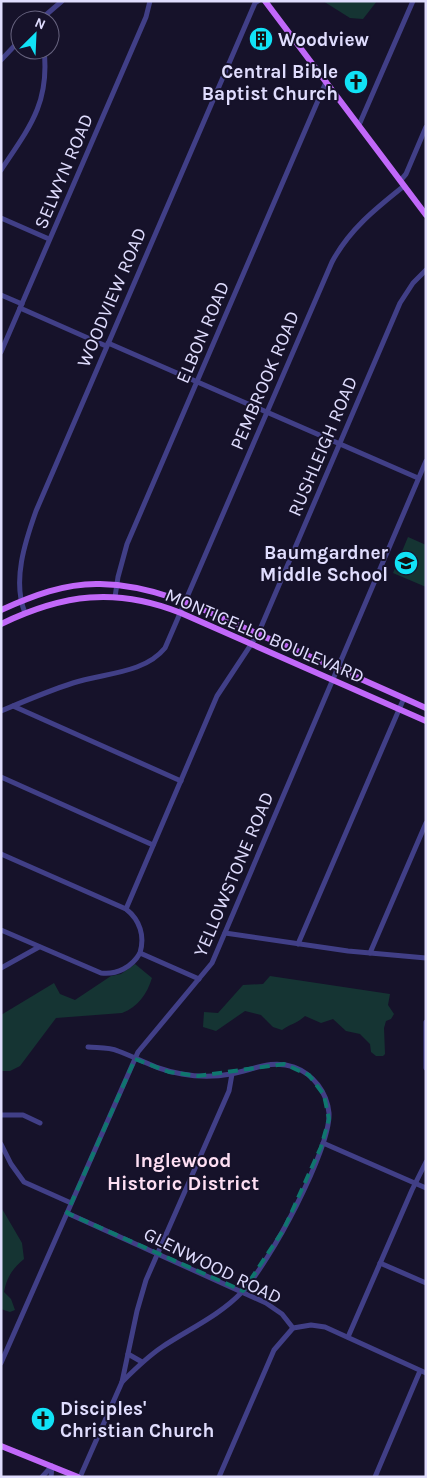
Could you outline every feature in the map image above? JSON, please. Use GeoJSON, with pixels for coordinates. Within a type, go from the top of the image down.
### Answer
{"type":"FeatureCollection","features":[{"type":"Feature","properties":{"kind":"main road"},"geometry":{"type":"LineString","coordinates":[[265,1],[426,215]]}},
{"type":"Feature","properties":{"kind":"main road","name":"MONTICELLO BOULEVARD"},"geometry":{"type":"LineString","coordinates":[[1,610],[56,590],[77,586],[116,585],[150,590],[255,639],[333,680],[426,721]]}},
{"type":"Feature","properties":{"kind":"main road","name":"MONTICELLO BOULEVARD"},"geometry":{"type":"LineString","coordinates":[[1,624],[25,613],[70,599],[115,597],[184,607],[255,639],[337,668],[426,708]]}},
{"type":"Feature","properties":{"kind":"main road"},"geometry":{"type":"LineString","coordinates":[[1,1446],[79,1477]]}},
{"type":"Feature","properties":{"kind":"street"},"geometry":{"type":"LineString","coordinates":[[52,10],[62,1]]}},
{"type":"Feature","properties":{"kind":"street","name":"SELWYN ROAD"},"geometry":{"type":"LineString","coordinates":[[1,352],[146,16],[150,1]]}},
{"type":"Feature","properties":{"kind":"street","name":"WOODVIEW ROAD"},"geometry":{"type":"LineString","coordinates":[[25,613],[20,602],[22,562],[32,524],[107,345],[252,10],[258,1]]}},
{"type":"Feature","properties":{"kind":"street"},"geometry":{"type":"LineString","coordinates":[[359,126],[413,1]]}},
{"type":"Feature","properties":{"kind":"street"},"geometry":{"type":"LineString","coordinates":[[1,60],[10,51]]}},
{"type":"Feature","properties":{"kind":"street"},"geometry":{"type":"LineString","coordinates":[[1,170],[39,110],[46,69],[45,60]]}},
{"type":"Feature","properties":{"kind":"street","name":"ELBON ROAD"},"geometry":{"type":"LineString","coordinates":[[115,597],[116,585],[128,544],[326,82]]}},
{"type":"Feature","properties":{"kind":"street"},"geometry":{"type":"LineString","coordinates":[[402,184],[426,127]]}},
{"type":"Feature","properties":{"kind":"street","name":"PEMBROOK ROAD"},"geometry":{"type":"LineString","coordinates":[[1,711],[49,691],[92,677],[136,668],[154,659],[165,648],[337,252],[365,217],[402,184]]}},
{"type":"Feature","properties":{"kind":"street"},"geometry":{"type":"LineString","coordinates":[[1,218],[49,240]]}},
{"type":"Feature","properties":{"kind":"street","name":"RUSHLEIGH ROAD"},"geometry":{"type":"LineString","coordinates":[[126,909],[220,690],[255,639],[400,303],[413,283],[426,270]]}},
{"type":"Feature","properties":{"kind":"street"},"geometry":{"type":"LineString","coordinates":[[1,295],[107,345],[197,381],[418,478]]}},
{"type":"Feature","properties":{"kind":"street","name":"YELLOWSTONE ROAD"},"geometry":{"type":"LineString","coordinates":[[1,1363],[136,1059],[146,1041],[212,963],[426,461]]}},
{"type":"Feature","properties":{"kind":"street"},"geometry":{"type":"LineString","coordinates":[[298,944],[404,698]]}},
{"type":"Feature","properties":{"kind":"street"},"geometry":{"type":"LineString","coordinates":[[13,706],[181,781]]}},
{"type":"Feature","properties":{"kind":"street"},"geometry":{"type":"LineString","coordinates":[[1,778],[153,845]]}},
{"type":"Feature","properties":{"kind":"street"},"geometry":{"type":"LineString","coordinates":[[370,953],[426,823]]}},
{"type":"Feature","properties":{"kind":"street"},"geometry":{"type":"LineString","coordinates":[[1,854],[126,909],[136,920],[141,930],[140,953],[125,968],[105,973],[86,968],[1,930]]}},
{"type":"Feature","properties":{"kind":"street"},"geometry":{"type":"LineString","coordinates":[[225,933],[370,953],[426,958]]}},
{"type":"Feature","properties":{"kind":"street"},"geometry":{"type":"LineString","coordinates":[[1,968],[39,947]]}},
{"type":"Feature","properties":{"kind":"street"},"geometry":{"type":"LineString","coordinates":[[140,953],[200,979]]}},
{"type":"Feature","properties":{"kind":"street"},"geometry":{"type":"LineString","coordinates":[[426,1022],[426,1068]]}},
{"type":"Feature","properties":{"kind":"street"},"geometry":{"type":"LineString","coordinates":[[88,1047],[113,1049],[180,1074],[198,1076],[232,1074],[276,1064],[293,1067],[309,1076],[322,1091],[328,1108],[328,1124],[323,1143],[284,1229],[261,1269],[243,1291],[215,1316],[174,1339],[142,1362],[122,1382]]}},
{"type":"Feature","properties":{"kind":"street"},"geometry":{"type":"LineString","coordinates":[[79,1477],[122,1382],[141,1296],[157,1253],[229,1093],[232,1074]]}},
{"type":"Feature","properties":{"kind":"street"},"geometry":{"type":"LineString","coordinates":[[1,1114],[23,1115],[40,1123]]}},
{"type":"Feature","properties":{"kind":"street"},"geometry":{"type":"LineString","coordinates":[[323,1143],[426,1188]]}},
{"type":"Feature","properties":{"kind":"street"},"geometry":{"type":"LineString","coordinates":[[1,1144],[11,1164],[24,1182],[71,1203]]}},
{"type":"Feature","properties":{"kind":"street"},"geometry":{"type":"LineString","coordinates":[[348,1337],[414,1183],[426,1162]]}},
{"type":"Feature","properties":{"kind":"street","name":"GLENWOOD ROAD"},"geometry":{"type":"LineString","coordinates":[[67,1213],[243,1291],[274,1308],[293,1328],[318,1325],[423,1372]]}},
{"type":"Feature","properties":{"kind":"street"},"geometry":{"type":"LineString","coordinates":[[380,1262],[426,1283]]}},
{"type":"Feature","properties":{"kind":"street"},"geometry":{"type":"LineString","coordinates":[[219,1477],[274,1350],[293,1328]]}},
{"type":"Feature","properties":{"kind":"street"},"geometry":{"type":"LineString","coordinates":[[128,1354],[142,1362]]}},
{"type":"Feature","properties":{"kind":"street"},"geometry":{"type":"LineString","coordinates":[[375,1477],[423,1372]]}},
{"type":"Feature","properties":{"kind":"street"},"geometry":{"type":"LineString","coordinates":[[42,1477],[52,1466]]}},
{"type":"Feature","properties":{"kind":"street"},"geometry":{"type":"LineString","coordinates":[[51,1477],[52,1466]]}},
{"type":"Feature","properties":{"kind":"highlighted area"},"geometry":{"type":"Polygon","coordinates":[[[135,1059],[169,1072],[198,1076],[284,1064],[309,1075],[324,1095],[329,1119],[321,1147],[284,1229],[243,1291],[67,1213],[135,1059]]]}},
{"type":"Feature","properties":{"kind":"green space"},"geometry":{"type":"Polygon","coordinates":[[[323,1],[377,1],[363,19],[350,18],[323,1]]]}},
{"type":"Feature","properties":{"kind":"green space"},"geometry":{"type":"Polygon","coordinates":[[[408,537],[426,545],[426,587],[393,573],[408,537]]]}},
{"type":"Feature","properties":{"kind":"green space"},"geometry":{"type":"Polygon","coordinates":[[[135,964],[152,978],[145,995],[137,1004],[122,1013],[56,1018],[20,1066],[10,1071],[1,1071],[1,1015],[54,983],[60,994],[75,1000],[111,976],[121,974],[135,964]]]}},
{"type":"Feature","properties":{"kind":"green space"},"geometry":{"type":"Polygon","coordinates":[[[270,976],[390,994],[388,1005],[394,1014],[391,1019],[386,1021],[384,1028],[385,1054],[383,1056],[376,1056],[371,1052],[370,1044],[360,1034],[346,1031],[333,1019],[321,1023],[305,1016],[282,1030],[273,1027],[261,1015],[245,1011],[216,1031],[203,1027],[204,1012],[218,1013],[243,985],[263,984],[270,976]]]}},
{"type":"Feature","properties":{"kind":"green space"},"geometry":{"type":"Polygon","coordinates":[[[1,1207],[22,1243],[24,1259],[16,1266],[8,1278],[5,1287],[4,1292],[11,1299],[15,1310],[10,1312],[1,1309],[1,1207]]]}},
{"type":"Feature","properties":{"kind":"place","name":"Woodview"},"geometry":{"type":"Point","coordinates":[261,39]}},
{"type":"Feature","properties":{"kind":"place","name":"Central Bible Baptist Church"},"geometry":{"type":"Point","coordinates":[356,82]}},
{"type":"Feature","properties":{"kind":"place","name":"Baumgardner Middle School"},"geometry":{"type":"Point","coordinates":[406,563]}},
{"type":"Feature","properties":{"kind":"place","name":"Disciples' Christian Church"},"geometry":{"type":"Point","coordinates":[43,1419]}},
{"type":"Feature","properties":{"kind":"district","name":"Inglewood Historic District"},"geometry":{"type":"Point","coordinates":[183,1172]}}]}
